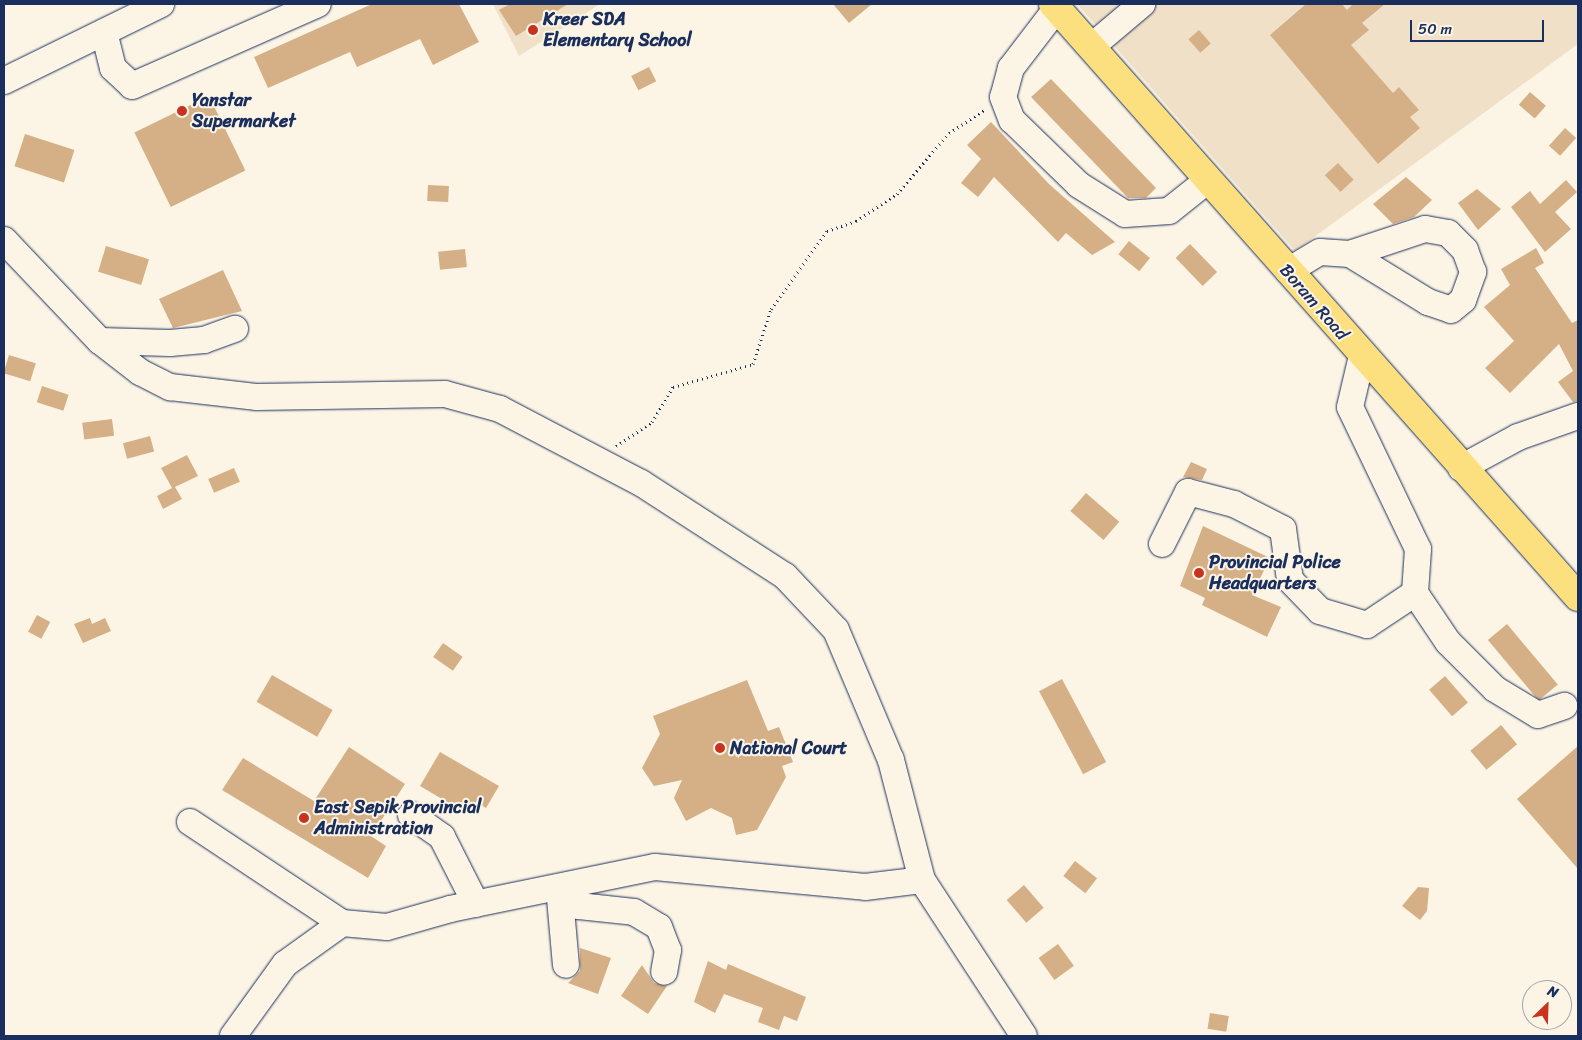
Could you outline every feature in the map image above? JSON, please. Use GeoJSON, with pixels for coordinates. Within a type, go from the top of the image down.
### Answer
{"type":"FeatureCollection","features":[{"type":"Feature","properties":{"kind":"main road","name":"Boram Road"},"geometry":{"type":"LineString","coordinates":[[1055,6],[1461,468],[1578,597]]}},
{"type":"Feature","properties":{"kind":"street"},"geometry":{"type":"LineString","coordinates":[[4,80],[161,4]]}},
{"type":"Feature","properties":{"kind":"street"},"geometry":{"type":"LineString","coordinates":[[104,32],[113,68],[132,86],[318,4]]}},
{"type":"Feature","properties":{"kind":"street"},"geometry":{"type":"LineString","coordinates":[[1092,47],[1142,4]]}},
{"type":"Feature","properties":{"kind":"street"},"geometry":{"type":"LineString","coordinates":[[1055,6],[1011,68],[1003,97],[1012,120],[1080,185],[1126,214],[1169,210],[1208,180]]}},
{"type":"Feature","properties":{"kind":"street"},"geometry":{"type":"LineString","coordinates":[[4,240],[100,341],[140,372],[170,387],[257,397],[445,394],[500,409],[599,461],[785,576],[836,630],[891,760],[922,880],[1024,1036]]}},
{"type":"Feature","properties":{"kind":"street"},"geometry":{"type":"LineString","coordinates":[[1288,271],[1320,252],[1350,254]]}},
{"type":"Feature","properties":{"kind":"street"},"geometry":{"type":"LineString","coordinates":[[100,341],[170,344],[204,340],[235,328]]}},
{"type":"Feature","properties":{"kind":"street"},"geometry":{"type":"LineString","coordinates":[[1362,356],[1350,407],[1418,550],[1415,593],[1448,642],[1495,689],[1538,715],[1564,706]]}},
{"type":"Feature","properties":{"kind":"street"},"geometry":{"type":"LineString","coordinates":[[1461,468],[1518,436],[1578,416]]}},
{"type":"Feature","properties":{"kind":"street"},"geometry":{"type":"LineString","coordinates":[[1162,544],[1188,492],[1234,504],[1283,529],[1290,580],[1320,611],[1367,625],[1415,593]]}},
{"type":"Feature","properties":{"kind":"street"},"geometry":{"type":"LineString","coordinates":[[411,815],[442,837],[476,904]]}},
{"type":"Feature","properties":{"kind":"street"},"geometry":{"type":"LineString","coordinates":[[190,822],[342,923],[387,927],[476,904],[560,892],[655,867],[865,887],[922,880]]}},
{"type":"Feature","properties":{"kind":"street"},"geometry":{"type":"LineString","coordinates":[[560,892],[566,965]]}},
{"type":"Feature","properties":{"kind":"street"},"geometry":{"type":"LineString","coordinates":[[560,892],[579,906],[634,912],[659,927],[668,950],[664,972]]}},
{"type":"Feature","properties":{"kind":"street"},"geometry":{"type":"LineString","coordinates":[[233,1036],[285,964],[342,923]]}},
{"type":"Feature","properties":{"kind":"path"},"geometry":{"type":"LineString","coordinates":[[599,461],[652,422],[673,387],[754,364],[771,309],[827,231],[856,221],[898,194],[949,133],[1003,97]]}},
{"type":"Feature","properties":{"kind":"shaded area","name":"Kreer SDA Elementary School"},"geometry":{"type":"Polygon","coordinates":[[[493,4],[600,4],[519,56],[493,4]]]}},
{"type":"Feature","properties":{"kind":"shaded area"},"geometry":{"type":"Polygon","coordinates":[[[1077,4],[1578,4],[1578,44],[1295,251],[1077,4]]]}},
{"type":"Feature","properties":{"kind":"building"},"geometry":{"type":"Polygon","coordinates":[[[372,4],[459,4],[479,42],[433,65],[420,39],[357,67],[350,52],[268,88],[254,57],[372,4]]]}},
{"type":"Feature","properties":{"kind":"building"},"geometry":{"type":"Polygon","coordinates":[[[510,4],[568,4],[516,36],[499,10],[510,4]]]}},
{"type":"Feature","properties":{"kind":"building"},"geometry":{"type":"Polygon","coordinates":[[[833,4],[872,4],[849,23],[833,4]]]}},
{"type":"Feature","properties":{"kind":"building"},"geometry":{"type":"Polygon","coordinates":[[[1306,4],[1342,4],[1347,10],[1353,4],[1385,4],[1362,23],[1369,30],[1351,45],[1393,93],[1399,87],[1419,110],[1410,117],[1420,128],[1378,164],[1270,35],[1306,4]]]}},
{"type":"Feature","properties":{"kind":"building"},"geometry":{"type":"Polygon","coordinates":[[[1199,30],[1211,44],[1200,53],[1188,39],[1199,30]]]}},
{"type":"Feature","properties":{"kind":"building"},"geometry":{"type":"Polygon","coordinates":[[[649,67],[656,81],[638,90],[631,76],[649,67]]]}},
{"type":"Feature","properties":{"kind":"building"},"geometry":{"type":"Polygon","coordinates":[[[1051,79],[1156,188],[1146,198],[1128,198],[1031,97],[1051,79]]]}},
{"type":"Feature","properties":{"kind":"building"},"geometry":{"type":"Polygon","coordinates":[[[1530,92],[1546,106],[1535,119],[1519,105],[1530,92]]]}},
{"type":"Feature","properties":{"kind":"building"},"geometry":{"type":"Polygon","coordinates":[[[209,96],[245,171],[171,207],[134,132],[209,96]]]}},
{"type":"Feature","properties":{"kind":"building"},"geometry":{"type":"Polygon","coordinates":[[[991,122],[1049,184],[1115,242],[1092,255],[1066,233],[1058,242],[994,177],[978,197],[961,183],[981,159],[967,145],[991,122]]]}},
{"type":"Feature","properties":{"kind":"building"},"geometry":{"type":"Polygon","coordinates":[[[1565,128],[1576,138],[1560,156],[1549,146],[1565,128]]]}},
{"type":"Feature","properties":{"kind":"building"},"geometry":{"type":"Polygon","coordinates":[[[25,134],[74,150],[64,182],[14,166],[25,134]]]}},
{"type":"Feature","properties":{"kind":"building"},"geometry":{"type":"Polygon","coordinates":[[[1338,163],[1354,180],[1341,192],[1325,175],[1338,163]]]}},
{"type":"Feature","properties":{"kind":"building"},"geometry":{"type":"Polygon","coordinates":[[[1406,177],[1432,200],[1414,217],[1393,224],[1373,204],[1406,177]]]}},
{"type":"Feature","properties":{"kind":"building"},"geometry":{"type":"Polygon","coordinates":[[[1566,180],[1577,192],[1555,212],[1571,229],[1545,252],[1511,207],[1530,191],[1540,204],[1566,180]]]}},
{"type":"Feature","properties":{"kind":"building"},"geometry":{"type":"Polygon","coordinates":[[[428,185],[449,186],[448,202],[427,201],[428,185]]]}},
{"type":"Feature","properties":{"kind":"building"},"geometry":{"type":"Polygon","coordinates":[[[1477,189],[1501,209],[1478,230],[1458,203],[1477,189]]]}},
{"type":"Feature","properties":{"kind":"building"},"geometry":{"type":"Polygon","coordinates":[[[1129,241],[1150,258],[1139,271],[1118,254],[1129,241]]]}},
{"type":"Feature","properties":{"kind":"building"},"geometry":{"type":"Polygon","coordinates":[[[1190,244],[1217,272],[1203,286],[1176,258],[1190,244]]]}},
{"type":"Feature","properties":{"kind":"building"},"geometry":{"type":"Polygon","coordinates":[[[106,246],[149,259],[141,285],[98,272],[106,246]]]}},
{"type":"Feature","properties":{"kind":"building"},"geometry":{"type":"Polygon","coordinates":[[[1536,248],[1544,263],[1535,268],[1572,323],[1578,320],[1578,401],[1573,402],[1558,382],[1573,371],[1559,344],[1510,393],[1485,368],[1514,341],[1484,307],[1510,285],[1501,269],[1536,248]]]}},
{"type":"Feature","properties":{"kind":"building"},"geometry":{"type":"Polygon","coordinates":[[[465,249],[467,267],[440,270],[438,252],[465,249]]]}},
{"type":"Feature","properties":{"kind":"building"},"geometry":{"type":"Polygon","coordinates":[[[223,270],[242,311],[173,328],[159,299],[223,270]]]}},
{"type":"Feature","properties":{"kind":"building"},"geometry":{"type":"Polygon","coordinates":[[[9,355],[36,363],[30,381],[4,373],[9,355]]]}},
{"type":"Feature","properties":{"kind":"building"},"geometry":{"type":"Polygon","coordinates":[[[42,386],[69,395],[63,411],[37,402],[42,386]]]}},
{"type":"Feature","properties":{"kind":"building"},"geometry":{"type":"Polygon","coordinates":[[[112,419],[114,436],[84,440],[82,423],[112,419]]]}},
{"type":"Feature","properties":{"kind":"building"},"geometry":{"type":"Polygon","coordinates":[[[150,436],[154,451],[127,459],[123,443],[150,436]]]}},
{"type":"Feature","properties":{"kind":"building"},"geometry":{"type":"Polygon","coordinates":[[[187,455],[198,476],[175,487],[182,499],[163,509],[157,496],[172,488],[161,468],[187,455]]]}},
{"type":"Feature","properties":{"kind":"building"},"geometry":{"type":"Polygon","coordinates":[[[1191,462],[1207,469],[1202,480],[1183,477],[1191,462]]]}},
{"type":"Feature","properties":{"kind":"building"},"geometry":{"type":"Polygon","coordinates":[[[234,468],[240,482],[214,493],[208,479],[234,468]]]}},
{"type":"Feature","properties":{"kind":"building"},"geometry":{"type":"Polygon","coordinates":[[[1086,493],[1119,522],[1103,540],[1070,511],[1086,493]]]}},
{"type":"Feature","properties":{"kind":"building"},"geometry":{"type":"Polygon","coordinates":[[[1203,526],[1270,558],[1252,595],[1281,607],[1267,637],[1202,605],[1205,598],[1180,586],[1203,526]]]}},
{"type":"Feature","properties":{"kind":"building"},"geometry":{"type":"Polygon","coordinates":[[[37,615],[50,622],[41,639],[28,632],[37,615]]]}},
{"type":"Feature","properties":{"kind":"building"},"geometry":{"type":"Polygon","coordinates":[[[90,618],[92,624],[105,618],[111,631],[83,643],[74,624],[90,618]]]}},
{"type":"Feature","properties":{"kind":"building"},"geometry":{"type":"Polygon","coordinates":[[[1507,624],[1558,685],[1539,701],[1488,640],[1507,624]]]}},
{"type":"Feature","properties":{"kind":"building"},"geometry":{"type":"Polygon","coordinates":[[[443,643],[463,657],[453,671],[433,657],[443,643]]]}},
{"type":"Feature","properties":{"kind":"building"},"geometry":{"type":"Polygon","coordinates":[[[272,675],[333,710],[317,737],[256,702],[272,675]]]}},
{"type":"Feature","properties":{"kind":"building"},"geometry":{"type":"Polygon","coordinates":[[[1445,676],[1468,702],[1452,716],[1429,690],[1445,676]]]}},
{"type":"Feature","properties":{"kind":"building"},"geometry":{"type":"Polygon","coordinates":[[[1062,679],[1106,762],[1083,774],[1039,691],[1062,679]]]}},
{"type":"Feature","properties":{"kind":"building","name":"National Court"},"geometry":{"type":"Polygon","coordinates":[[[747,680],[768,731],[779,727],[793,762],[782,766],[786,777],[757,830],[736,835],[732,818],[711,808],[686,821],[674,798],[682,780],[654,786],[642,768],[660,734],[653,716],[747,680]]]}},
{"type":"Feature","properties":{"kind":"building"},"geometry":{"type":"Polygon","coordinates":[[[1501,725],[1517,744],[1486,770],[1470,751],[1501,725]]]}},
{"type":"Feature","properties":{"kind":"building"},"geometry":{"type":"Polygon","coordinates":[[[1578,746],[1578,869],[1517,799],[1578,746]]]}},
{"type":"Feature","properties":{"kind":"building"},"geometry":{"type":"Polygon","coordinates":[[[349,747],[405,784],[371,836],[386,846],[368,878],[222,790],[243,758],[314,801],[349,747]]]}},
{"type":"Feature","properties":{"kind":"building"},"geometry":{"type":"Polygon","coordinates":[[[440,752],[499,786],[486,808],[476,802],[469,815],[420,786],[440,752]]]}},
{"type":"Feature","properties":{"kind":"building"},"geometry":{"type":"Polygon","coordinates":[[[1075,861],[1097,878],[1085,893],[1063,876],[1075,861]]]}},
{"type":"Feature","properties":{"kind":"building"},"geometry":{"type":"Polygon","coordinates":[[[1024,885],[1044,908],[1026,923],[1007,900],[1024,885]]]}},
{"type":"Feature","properties":{"kind":"building"},"geometry":{"type":"Polygon","coordinates":[[[1418,887],[1429,888],[1427,911],[1420,920],[1402,906],[1418,887]]]}},
{"type":"Feature","properties":{"kind":"building"},"geometry":{"type":"Polygon","coordinates":[[[1058,944],[1074,966],[1054,980],[1039,958],[1058,944]]]}},
{"type":"Feature","properties":{"kind":"building"},"geometry":{"type":"Polygon","coordinates":[[[580,948],[611,958],[598,994],[568,983],[580,971],[580,948]]]}},
{"type":"Feature","properties":{"kind":"building"},"geometry":{"type":"Polygon","coordinates":[[[708,961],[726,970],[728,964],[806,997],[797,1021],[784,1016],[779,1030],[758,1022],[763,1008],[724,994],[715,1013],[694,1002],[708,961]]]}},
{"type":"Feature","properties":{"kind":"building"},"geometry":{"type":"Polygon","coordinates":[[[642,965],[654,983],[667,986],[648,1014],[621,996],[642,965]]]}},
{"type":"Feature","properties":{"kind":"building"},"geometry":{"type":"Polygon","coordinates":[[[1210,1013],[1229,1016],[1226,1032],[1207,1029],[1210,1013]]]}},
{"type":"Feature","properties":{"kind":"place","name":"Kreer SDA Elementary School"},"geometry":{"type":"Point","coordinates":[533,30]}},
{"type":"Feature","properties":{"kind":"place","name":"Yanstar Supermarket"},"geometry":{"type":"Point","coordinates":[182,111]}},
{"type":"Feature","properties":{"kind":"place","name":"Provincial Police Headquarters"},"geometry":{"type":"Point","coordinates":[1199,573]}},
{"type":"Feature","properties":{"kind":"place","name":"National Court"},"geometry":{"type":"Point","coordinates":[720,748]}},
{"type":"Feature","properties":{"kind":"place","name":"East Sepik Provincial Administration"},"geometry":{"type":"Point","coordinates":[304,818]}}]}
